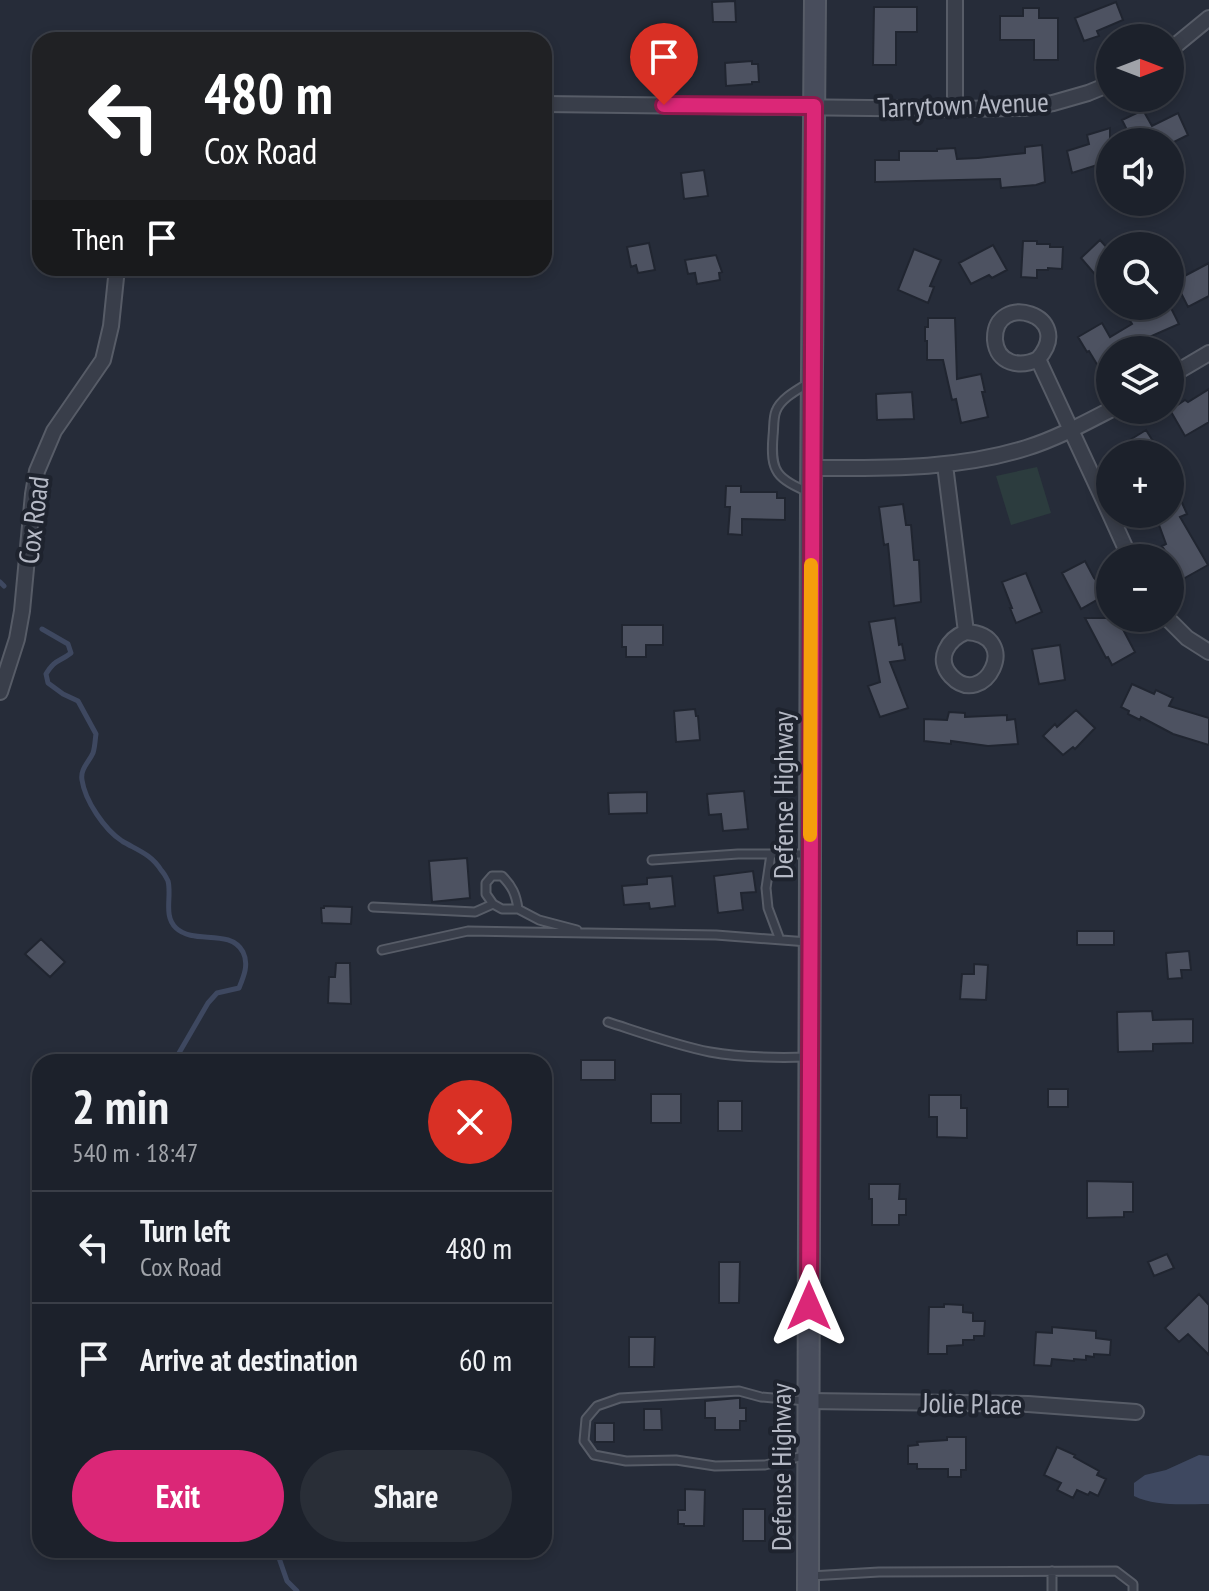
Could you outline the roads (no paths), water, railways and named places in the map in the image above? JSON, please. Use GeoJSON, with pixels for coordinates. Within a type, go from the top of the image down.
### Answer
{"type":"FeatureCollection","features":[{"type":"Feature","properties":{"kind":"main road","name":"Defense Highway"},"geometry":{"type":"LineString","coordinates":[[808,1584],[815,0]]}},
{"type":"Feature","properties":{"kind":"street"},"geometry":{"type":"LineString","coordinates":[[955,0],[955,109]]}},
{"type":"Feature","properties":{"kind":"street"},"geometry":{"type":"LineString","coordinates":[[1184,39],[1209,18]]}},
{"type":"Feature","properties":{"kind":"street","name":"Tarrytown Avenue"},"geometry":{"type":"LineString","coordinates":[[814,106],[1023,108],[1053,103],[1096,90]]}},
{"type":"Feature","properties":{"kind":"street"},"geometry":{"type":"LineString","coordinates":[[552,104],[814,106]]}},
{"type":"Feature","properties":{"kind":"street","name":"Cox Road"},"geometry":{"type":"LineString","coordinates":[[0,692],[17,639],[22,611],[37,471],[54,431],[103,360],[111,326],[116,276]]}},
{"type":"Feature","properties":{"kind":"street"},"geometry":{"type":"LineString","coordinates":[[1184,368],[1209,353]]}},
{"type":"Feature","properties":{"kind":"street"},"geometry":{"type":"LineString","coordinates":[[1038,359],[1096,483]]}},
{"type":"Feature","properties":{"kind":"street"},"geometry":{"type":"LineString","coordinates":[[811,468],[916,468],[987,458],[1027,448],[1096,417]]}},
{"type":"Feature","properties":{"kind":"street"},"geometry":{"type":"LineString","coordinates":[[945,465],[966,632]]}},
{"type":"Feature","properties":{"kind":"street"},"geometry":{"type":"LineString","coordinates":[[1181,632],[1209,652]]}},
{"type":"Feature","properties":{"kind":"street","name":"Jolie Place"},"geometry":{"type":"LineString","coordinates":[[808,1401],[1028,1404],[1136,1412]]}},
{"type":"Feature","properties":{"kind":"lane"},"geometry":{"type":"LineString","coordinates":[[811,494],[778,475],[771,459],[776,410],[789,396],[812,381]]}},
{"type":"Feature","properties":{"kind":"lane"},"geometry":{"type":"LineString","coordinates":[[652,860],[738,854],[810,854]]}},
{"type":"Feature","properties":{"kind":"lane"},"geometry":{"type":"LineString","coordinates":[[771,854],[766,888],[768,908],[780,940]]}},
{"type":"Feature","properties":{"kind":"lane"},"geometry":{"type":"LineString","coordinates":[[518,909],[511,885],[502,876],[492,876],[486,883],[486,894],[493,904],[587,932]]}},
{"type":"Feature","properties":{"kind":"lane"},"geometry":{"type":"LineString","coordinates":[[373,907],[475,912],[493,904]]}},
{"type":"Feature","properties":{"kind":"lane"},"geometry":{"type":"LineString","coordinates":[[382,950],[468,931],[716,935],[810,942]]}},
{"type":"Feature","properties":{"kind":"lane"},"geometry":{"type":"LineString","coordinates":[[608,1022],[712,1052],[743,1056],[810,1057]]}},
{"type":"Feature","properties":{"kind":"lane"},"geometry":{"type":"LineString","coordinates":[[808,1401],[761,1397],[739,1391],[620,1398],[597,1406],[586,1419],[584,1441],[594,1455],[626,1461],[676,1460],[715,1466],[765,1465],[808,1455]]}},
{"type":"Feature","properties":{"kind":"lane"},"geometry":{"type":"LineString","coordinates":[[1052,1571],[1052,1591]]}},
{"type":"Feature","properties":{"kind":"lane"},"geometry":{"type":"LineString","coordinates":[[808,1584],[879,1572],[1116,1571],[1133,1584],[1133,1591]]}},
{"type":"Feature","properties":{"kind":"water"},"geometry":{"type":"Polygon","coordinates":[[[1199,1455],[1209,1456],[1209,1504],[1161,1503],[1134,1496],[1134,1483],[1145,1475],[1166,1470],[1199,1455]]]}},
{"type":"Feature","properties":{"kind":"waterway"},"geometry":{"type":"LineString","coordinates":[[0,582],[4,586]]}},
{"type":"Feature","properties":{"kind":"waterway"},"geometry":{"type":"LineString","coordinates":[[42,629],[68,644],[71,653],[49,669],[46,674],[48,683],[78,701],[96,734],[93,753],[82,776],[87,797],[97,814],[109,830],[148,856],[164,874],[169,887],[170,918],[176,928],[192,936],[230,941],[245,956],[245,970],[239,988],[217,993],[179,1054]]}},
{"type":"Feature","properties":{"kind":"waterway"},"geometry":{"type":"LineString","coordinates":[[279,1558],[287,1581],[297,1591]]}}]}
